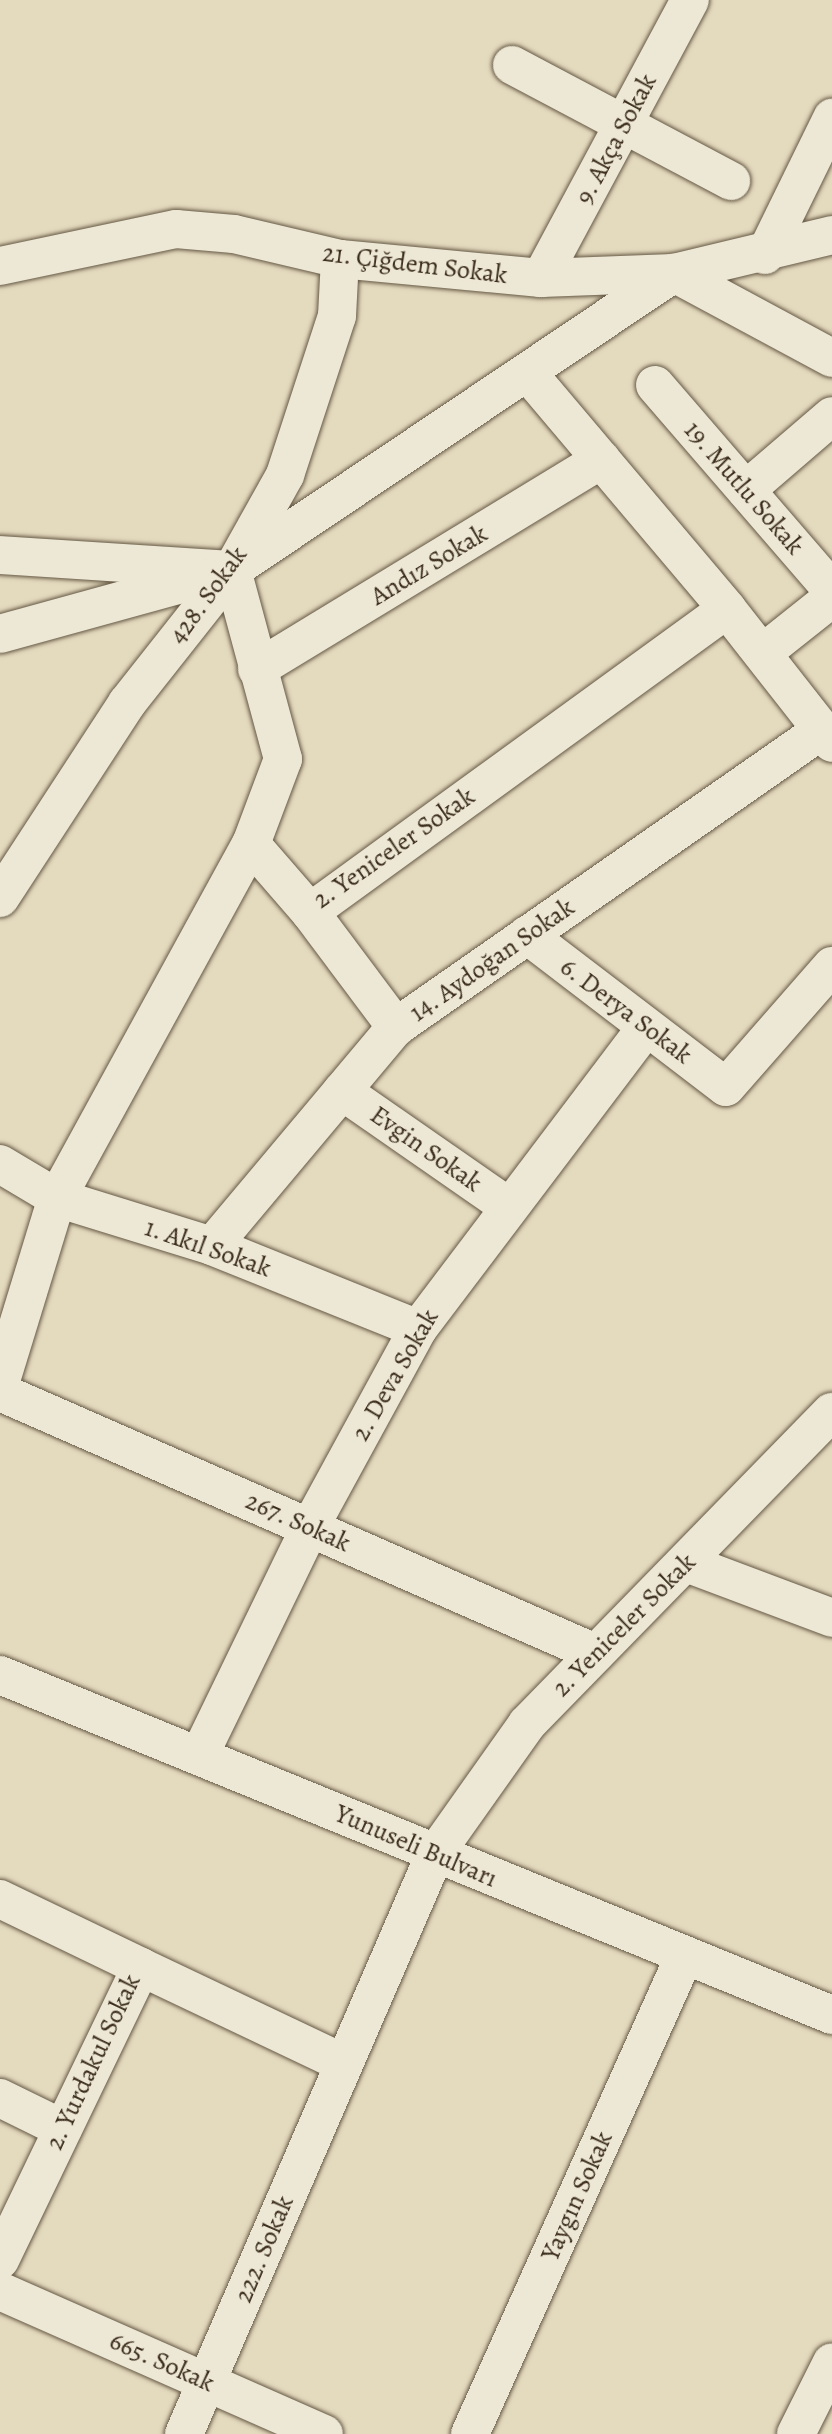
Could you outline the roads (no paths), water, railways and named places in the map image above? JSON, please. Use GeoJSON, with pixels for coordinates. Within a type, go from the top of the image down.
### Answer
{"type":"FeatureCollection","features":[{"type":"Feature","properties":{"kind":"street","name":"9. Akça Sokak"},"geometry":{"type":"LineString","coordinates":[[541,278],[690,0]]}},
{"type":"Feature","properties":{"kind":"street"},"geometry":{"type":"LineString","coordinates":[[512,65],[731,181]]}},
{"type":"Feature","properties":{"kind":"street"},"geometry":{"type":"LineString","coordinates":[[765,255],[832,118]]}},
{"type":"Feature","properties":{"kind":"street","name":"21. Çiğdem Sokak"},"geometry":{"type":"LineString","coordinates":[[0,266],[176,229],[234,234],[340,259],[541,278],[674,272],[765,255],[832,235]]}},
{"type":"Feature","properties":{"kind":"street","name":"428. Sokak"},"geometry":{"type":"LineString","coordinates":[[0,898],[127,703],[232,570],[285,475],[316,395],[337,316],[340,259]]}},
{"type":"Feature","properties":{"kind":"street"},"geometry":{"type":"LineString","coordinates":[[0,634],[232,570],[674,272],[832,358]]}},
{"type":"Feature","properties":{"kind":"street"},"geometry":{"type":"LineString","coordinates":[[527,372],[764,652],[827,737]]}},
{"type":"Feature","properties":{"kind":"street","name":"19. Mutlu Sokak"},"geometry":{"type":"LineString","coordinates":[[655,385],[832,590]]}},
{"type":"Feature","properties":{"kind":"street"},"geometry":{"type":"LineString","coordinates":[[746,490],[832,416]]}},
{"type":"Feature","properties":{"kind":"street","name":"Andız Sokak"},"geometry":{"type":"LineString","coordinates":[[257,669],[601,460]]}},
{"type":"Feature","properties":{"kind":"street"},"geometry":{"type":"LineString","coordinates":[[0,555],[232,570]]}},
{"type":"Feature","properties":{"kind":"street"},"geometry":{"type":"LineString","coordinates":[[0,1384],[57,1198],[251,844],[283,759],[232,570]]}},
{"type":"Feature","properties":{"kind":"street"},"geometry":{"type":"LineString","coordinates":[[764,652],[832,598]]}},
{"type":"Feature","properties":{"kind":"street","name":"2. Yeniceler Sokak"},"geometry":{"type":"LineString","coordinates":[[251,844],[310,912],[727,609]]}},
{"type":"Feature","properties":{"kind":"street","name":"14. Aydoğan Sokak"},"geometry":{"type":"LineString","coordinates":[[212,1246],[396,1027],[527,935],[827,737]]}},
{"type":"Feature","properties":{"kind":"street"},"geometry":{"type":"LineString","coordinates":[[310,912],[396,1027]]}},
{"type":"Feature","properties":{"kind":"street","name":"6. Derya Sokak"},"geometry":{"type":"LineString","coordinates":[[527,935],[726,1087],[832,966]]}},
{"type":"Feature","properties":{"kind":"street","name":"2. Deva Sokak"},"geometry":{"type":"LineString","coordinates":[[199,1756],[310,1527],[418,1329],[646,1028]]}},
{"type":"Feature","properties":{"kind":"street","name":"Evgin Sokak"},"geometry":{"type":"LineString","coordinates":[[342,1091],[509,1208]]}},
{"type":"Feature","properties":{"kind":"street","name":"1. Akıl Sokak"},"geometry":{"type":"LineString","coordinates":[[0,1164],[57,1198],[212,1246],[418,1329]]}},
{"type":"Feature","properties":{"kind":"street","name":"267. Sokak"},"geometry":{"type":"LineString","coordinates":[[0,1392],[595,1653]]}},
{"type":"Feature","properties":{"kind":"street","name":"2. Yeniceler Sokak"},"geometry":{"type":"LineString","coordinates":[[435,1854],[527,1724],[832,1412]]}},
{"type":"Feature","properties":{"kind":"street"},"geometry":{"type":"LineString","coordinates":[[687,1563],[832,1618]]}},
{"type":"Feature","properties":{"kind":"street","name":"Yunuseli Bulvarı"},"geometry":{"type":"LineString","coordinates":[[0,1675],[684,1957],[832,2015]]}},
{"type":"Feature","properties":{"kind":"street","name":"222. Sokak"},"geometry":{"type":"LineString","coordinates":[[184,2434],[435,1854]]}},
{"type":"Feature","properties":{"kind":"street","name":"2. Yurdakul Sokak"},"geometry":{"type":"LineString","coordinates":[[0,1899],[141,1966],[0,2260]]}},
{"type":"Feature","properties":{"kind":"street","name":"Yaygın Sokak"},"geometry":{"type":"LineString","coordinates":[[470,2434],[684,1957]]}},
{"type":"Feature","properties":{"kind":"street"},"geometry":{"type":"LineString","coordinates":[[141,1966],[343,2063]]}},
{"type":"Feature","properties":{"kind":"street"},"geometry":{"type":"LineString","coordinates":[[0,2098],[63,2129]]}},
{"type":"Feature","properties":{"kind":"street","name":"665. Sokak"},"geometry":{"type":"LineString","coordinates":[[0,2291],[324,2434]]}},
{"type":"Feature","properties":{"kind":"street"},"geometry":{"type":"LineString","coordinates":[[796,2434],[832,2361]]}}]}
